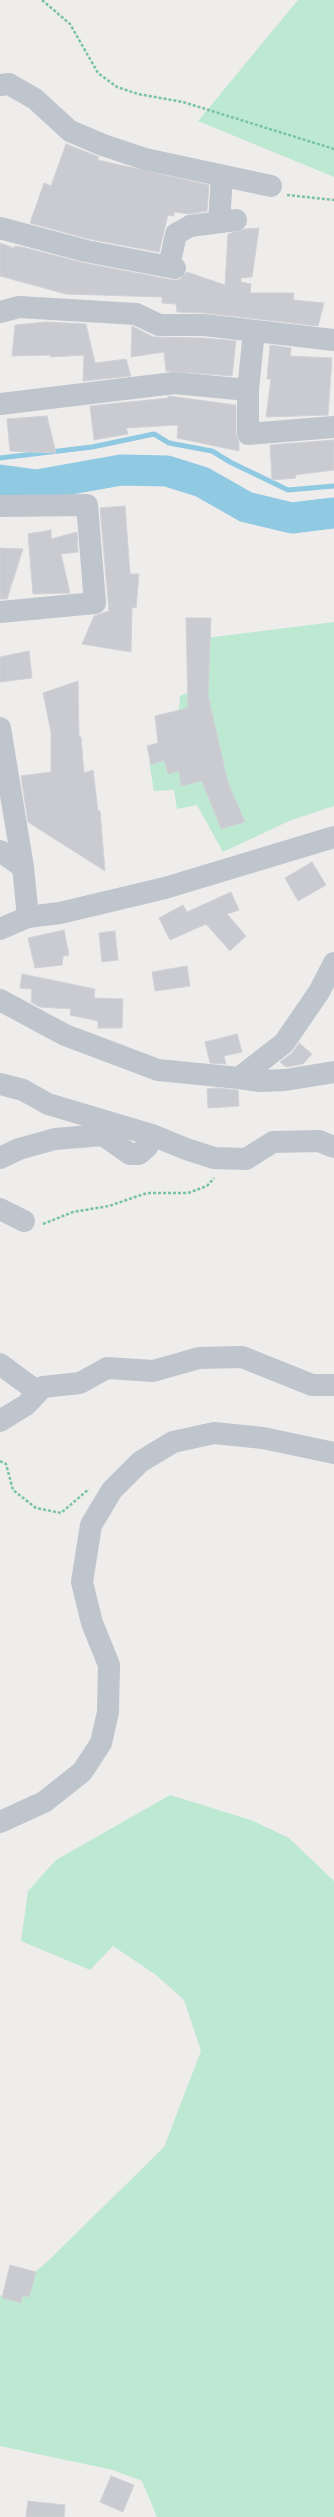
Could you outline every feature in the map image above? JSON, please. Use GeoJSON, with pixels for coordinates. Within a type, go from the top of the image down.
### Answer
{"type":"FeatureCollection","features":[{"type":"Feature","properties":{"kind":"street"},"geometry":{"type":"LineString","coordinates":[[0,85],[9,84],[35,99],[70,131],[103,145],[145,159],[222,177],[271,186]]}},
{"type":"Feature","properties":{"kind":"street"},"geometry":{"type":"LineString","coordinates":[[0,228],[86,251],[172,267],[176,234],[190,226],[228,221],[222,177]]}},
{"type":"Feature","properties":{"kind":"street"},"geometry":{"type":"LineString","coordinates":[[0,312],[19,307],[136,314],[159,325],[204,325],[334,340]]}},
{"type":"Feature","properties":{"kind":"street"},"geometry":{"type":"LineString","coordinates":[[254,331],[248,390],[248,434],[334,427]]}},
{"type":"Feature","properties":{"kind":"street"},"geometry":{"type":"LineString","coordinates":[[0,404],[174,383],[248,390]]}},
{"type":"Feature","properties":{"kind":"street"},"geometry":{"type":"LineString","coordinates":[[0,506],[87,505],[95,602],[0,612]]}},
{"type":"Feature","properties":{"kind":"street"},"geometry":{"type":"LineString","coordinates":[[0,728],[23,867],[28,916]]}},
{"type":"Feature","properties":{"kind":"street"},"geometry":{"type":"LineString","coordinates":[[0,929],[28,916],[60,913],[165,888],[334,837]]}},
{"type":"Feature","properties":{"kind":"street"},"geometry":{"type":"LineString","coordinates":[[0,851],[23,867]]}},
{"type":"Feature","properties":{"kind":"street"},"geometry":{"type":"LineString","coordinates":[[239,1078],[284,1043],[319,992],[334,963]]}},
{"type":"Feature","properties":{"kind":"street"},"geometry":{"type":"LineString","coordinates":[[0,1000],[65,1035],[158,1070],[260,1081],[285,1080],[334,1072]]}},
{"type":"Feature","properties":{"kind":"street"},"geometry":{"type":"LineString","coordinates":[[0,1084],[23,1090],[48,1104],[152,1135],[186,1150],[214,1158],[246,1159],[273,1142],[319,1141],[334,1147]]}},
{"type":"Feature","properties":{"kind":"street"},"geometry":{"type":"LineString","coordinates":[[0,1158],[19,1149],[55,1138],[103,1135],[130,1154],[139,1154],[147,1147],[152,1135]]}},
{"type":"Feature","properties":{"kind":"street"},"geometry":{"type":"LineString","coordinates":[[0,1209],[24,1221]]}},
{"type":"Feature","properties":{"kind":"street"},"geometry":{"type":"LineString","coordinates":[[0,1421],[26,1405],[43,1387],[80,1383],[107,1368],[153,1371],[198,1358],[242,1356],[312,1385],[334,1385]]}},
{"type":"Feature","properties":{"kind":"street"},"geometry":{"type":"LineString","coordinates":[[0,1364],[38,1392]]}},
{"type":"Feature","properties":{"kind":"street"},"geometry":{"type":"LineString","coordinates":[[0,1822],[50,1797],[82,1772],[101,1743],[108,1712],[109,1665],[92,1623],[82,1582],[91,1525],[112,1490],[140,1462],[173,1442],[214,1433],[263,1438],[334,1453]]}},
{"type":"Feature","properties":{"kind":"path"},"geometry":{"type":"LineString","coordinates":[[42,0],[70,24],[98,73],[117,87],[138,94],[183,102],[334,149]]}},
{"type":"Feature","properties":{"kind":"path"},"geometry":{"type":"LineString","coordinates":[[271,186],[285,194],[334,200]]}},
{"type":"Feature","properties":{"kind":"path"},"geometry":{"type":"LineString","coordinates":[[24,1221],[47,1224],[73,1212],[109,1206],[147,1193],[188,1193],[207,1186],[216,1175],[224,1158]]}},
{"type":"Feature","properties":{"kind":"path"},"geometry":{"type":"LineString","coordinates":[[0,1461],[6,1464],[13,1490],[36,1508],[61,1513],[94,1484]]}},
{"type":"Feature","properties":{"kind":"green space"},"geometry":{"type":"Polygon","coordinates":[[[298,0],[334,0],[334,177],[198,121],[298,0]]]}},
{"type":"Feature","properties":{"kind":"green space"},"geometry":{"type":"Polygon","coordinates":[[[334,622],[334,806],[289,821],[223,852],[197,805],[177,809],[174,790],[154,791],[149,761],[162,759],[157,738],[177,731],[180,696],[191,691],[190,640],[334,622]]]}},
{"type":"Feature","properties":{"kind":"green space"},"geometry":{"type":"Polygon","coordinates":[[[170,1795],[251,1820],[289,1838],[334,1881],[334,2517],[157,2517],[142,2481],[113,2470],[0,2446],[0,2295],[5,2297],[47,2262],[164,2147],[201,2051],[184,2000],[156,1975],[113,1946],[90,1970],[21,1941],[28,1891],[56,1860],[170,1795]]]}},
{"type":"Feature","properties":{"kind":"building"},"geometry":{"type":"Polygon","coordinates":[[[66,144],[99,157],[98,160],[209,185],[207,211],[189,214],[174,212],[174,216],[168,215],[159,252],[89,239],[30,223],[44,183],[51,186],[66,144]]]}},
{"type":"Feature","properties":{"kind":"building"},"geometry":{"type":"Polygon","coordinates":[[[259,228],[252,277],[241,278],[241,282],[251,284],[250,293],[294,293],[293,300],[324,303],[318,326],[205,313],[177,312],[176,304],[162,303],[162,297],[66,294],[0,276],[0,243],[14,248],[15,246],[22,247],[84,263],[173,280],[179,280],[187,272],[225,285],[228,234],[245,229],[259,228]]]}},
{"type":"Feature","properties":{"kind":"building"},"geometry":{"type":"Polygon","coordinates":[[[46,322],[86,324],[95,363],[126,359],[131,376],[83,381],[84,355],[51,357],[51,355],[12,356],[15,325],[46,322]]]}},
{"type":"Feature","properties":{"kind":"building"},"geometry":{"type":"Polygon","coordinates":[[[132,326],[153,337],[203,338],[236,341],[232,376],[166,371],[164,352],[131,357],[132,326]]]}},
{"type":"Feature","properties":{"kind":"building"},"geometry":{"type":"Polygon","coordinates":[[[270,345],[291,348],[290,356],[332,358],[328,415],[266,417],[271,379],[267,379],[270,345]]]}},
{"type":"Feature","properties":{"kind":"building"},"geometry":{"type":"Polygon","coordinates":[[[168,396],[236,405],[236,434],[239,443],[239,451],[177,438],[178,425],[126,428],[128,434],[94,440],[90,406],[168,398],[168,396]]]}},
{"type":"Feature","properties":{"kind":"building"},"geometry":{"type":"Polygon","coordinates":[[[47,416],[56,453],[10,451],[7,419],[47,416]]]}},
{"type":"Feature","properties":{"kind":"building"},"geometry":{"type":"Polygon","coordinates":[[[334,440],[334,470],[295,475],[296,478],[272,480],[270,445],[334,440]]]}},
{"type":"Feature","properties":{"kind":"building"},"geometry":{"type":"Polygon","coordinates":[[[125,506],[130,574],[139,574],[136,608],[132,607],[131,652],[82,644],[94,616],[109,611],[100,508],[125,506]]]}},
{"type":"Feature","properties":{"kind":"building"},"geometry":{"type":"Polygon","coordinates":[[[51,530],[51,539],[77,532],[78,552],[61,554],[70,593],[33,594],[28,534],[51,530]]]}},
{"type":"Feature","properties":{"kind":"building"},"geometry":{"type":"Polygon","coordinates":[[[0,548],[23,549],[7,599],[0,599],[0,548]]]}},
{"type":"Feature","properties":{"kind":"building"},"geometry":{"type":"Polygon","coordinates":[[[186,618],[211,618],[208,695],[228,783],[245,822],[221,829],[202,781],[181,786],[179,771],[168,774],[164,760],[151,765],[147,746],[158,743],[155,716],[188,708],[186,618]]]}},
{"type":"Feature","properties":{"kind":"building"},"geometry":{"type":"Polygon","coordinates":[[[29,651],[32,678],[0,682],[0,657],[29,651]]]}},
{"type":"Feature","properties":{"kind":"building"},"geometry":{"type":"Polygon","coordinates":[[[78,681],[79,737],[81,737],[84,773],[93,770],[98,811],[100,811],[105,871],[28,822],[21,776],[51,772],[51,732],[43,693],[78,681]]]}},
{"type":"Feature","properties":{"kind":"building"},"geometry":{"type":"Polygon","coordinates":[[[312,862],[326,885],[298,901],[285,878],[312,862]]]}},
{"type":"Feature","properties":{"kind":"building"},"geometry":{"type":"Polygon","coordinates":[[[231,892],[239,910],[227,914],[246,936],[230,951],[206,924],[170,940],[159,918],[183,905],[187,912],[231,892]]]}},
{"type":"Feature","properties":{"kind":"building"},"geometry":{"type":"Polygon","coordinates":[[[64,930],[69,955],[63,956],[62,965],[35,968],[28,938],[64,930]]]}},
{"type":"Feature","properties":{"kind":"building"},"geometry":{"type":"Polygon","coordinates":[[[115,931],[118,960],[102,962],[99,933],[115,931]]]}},
{"type":"Feature","properties":{"kind":"building"},"geometry":{"type":"Polygon","coordinates":[[[187,966],[190,986],[155,991],[152,972],[187,966]]]}},
{"type":"Feature","properties":{"kind":"building"},"geometry":{"type":"Polygon","coordinates":[[[22,974],[95,989],[94,998],[123,999],[122,1028],[98,1028],[98,1021],[70,1015],[71,1009],[40,1007],[31,1002],[32,989],[20,988],[22,974]]]}},
{"type":"Feature","properties":{"kind":"building"},"geometry":{"type":"Polygon","coordinates":[[[237,1034],[242,1052],[224,1056],[226,1064],[210,1063],[205,1042],[237,1034]]]}},
{"type":"Feature","properties":{"kind":"building"},"geometry":{"type":"Polygon","coordinates":[[[299,1043],[312,1054],[303,1064],[286,1067],[280,1062],[292,1053],[299,1043]]]}},
{"type":"Feature","properties":{"kind":"building"},"geometry":{"type":"Polygon","coordinates":[[[217,1088],[238,1090],[239,1106],[208,1108],[207,1089],[217,1088]]]}},
{"type":"Feature","properties":{"kind":"building"},"geometry":{"type":"Polygon","coordinates":[[[10,2265],[36,2272],[29,2297],[23,2295],[21,2303],[2,2298],[10,2265]]]}},
{"type":"Feature","properties":{"kind":"building"},"geometry":{"type":"Polygon","coordinates":[[[111,2476],[134,2485],[123,2512],[100,2502],[111,2476]]]}},
{"type":"Feature","properties":{"kind":"building"},"geometry":{"type":"Polygon","coordinates":[[[28,2501],[65,2505],[64,2517],[26,2517],[28,2501]]]}},
{"type":"Feature","properties":{"kind":"waterway"},"geometry":{"type":"LineString","coordinates":[[0,458],[92,447],[154,434],[169,443],[212,451],[230,462],[288,490],[334,486]]}},
{"type":"Feature","properties":{"kind":"waterway"},"geometry":{"type":"LineString","coordinates":[[0,480],[37,485],[121,470],[167,471],[202,482],[246,507],[292,518],[334,513]]}}]}
